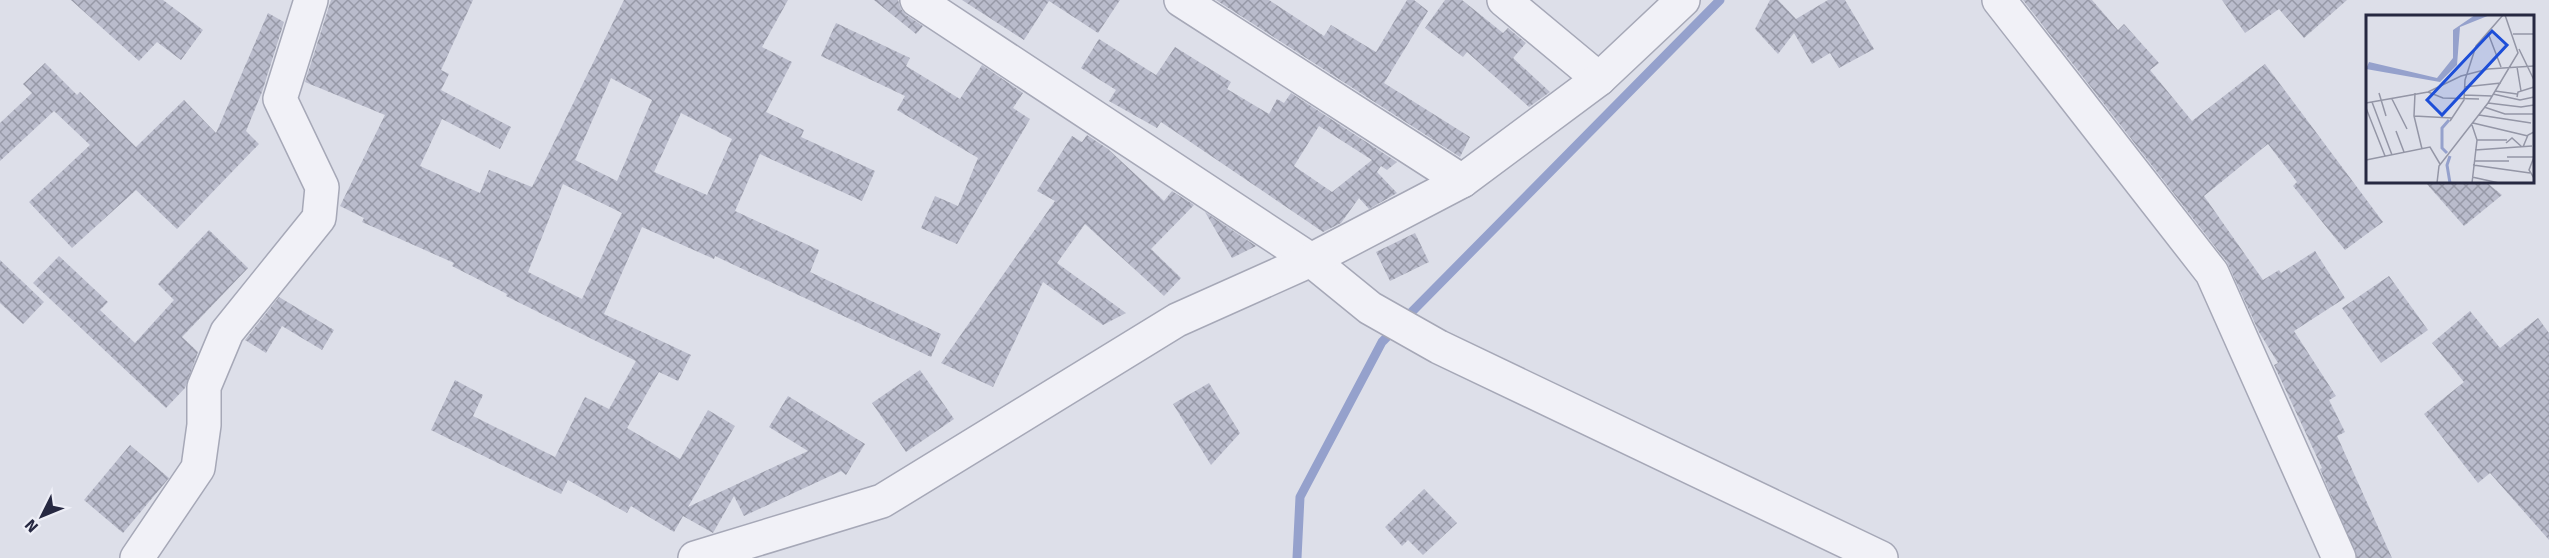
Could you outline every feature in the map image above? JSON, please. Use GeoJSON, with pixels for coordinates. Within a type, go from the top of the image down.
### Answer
{"type":"FeatureCollection","features":[{"type":"Feature","properties":{"kind":"street"},"geometry":{"type":"LineString","coordinates":[[137,558],[198,468],[204,425],[204,387],[227,332],[319,218],[322,187],[280,99],[311,0]]}},
{"type":"Feature","properties":{"kind":"street"},"geometry":{"type":"LineString","coordinates":[[917,0],[1311,260],[1370,308],[1439,347],[1881,558]]}},
{"type":"Feature","properties":{"kind":"street"},"geometry":{"type":"LineString","coordinates":[[1181,0],[1462,181]]}},
{"type":"Feature","properties":{"kind":"street"},"geometry":{"type":"LineString","coordinates":[[1504,0],[1599,79]]}},
{"type":"Feature","properties":{"kind":"street"},"geometry":{"type":"LineString","coordinates":[[695,558],[882,501],[1176,320],[1311,260],[1462,181],[1599,79],[1683,0]]}},
{"type":"Feature","properties":{"kind":"street"},"geometry":{"type":"LineString","coordinates":[[1999,0],[2212,273],[2338,558]]}},
{"type":"Feature","properties":{"kind":"building"},"geometry":{"type":"Polygon","coordinates":[[[71,0],[163,0],[203,30],[181,60],[157,42],[139,61],[71,0]]]}},
{"type":"Feature","properties":{"kind":"building"},"geometry":{"type":"Polygon","coordinates":[[[331,0],[473,0],[441,70],[449,74],[441,90],[511,127],[500,149],[442,119],[420,166],[480,193],[489,170],[532,187],[624,0],[788,0],[762,47],[792,62],[766,112],[804,130],[801,137],[875,171],[862,201],[760,154],[735,211],[819,250],[810,272],[941,334],[931,357],[715,256],[714,259],[642,227],[604,314],[691,355],[678,381],[659,372],[627,428],[680,459],[708,410],[735,426],[688,507],[808,451],[769,427],[788,396],[865,444],[846,475],[841,471],[744,516],[734,496],[713,533],[683,516],[674,532],[631,506],[627,513],[568,480],[561,494],[431,430],[455,380],[483,395],[473,416],[555,457],[585,397],[609,409],[636,361],[506,296],[507,294],[452,266],[454,263],[362,222],[364,218],[340,206],[385,115],[305,82],[331,0]],[[611,78],[575,160],[617,181],[652,100],[611,78]],[[681,113],[654,172],[707,195],[732,139],[681,113]],[[563,184],[528,272],[582,299],[622,213],[563,184]]]}},
{"type":"Feature","properties":{"kind":"building"},"geometry":{"type":"Polygon","coordinates":[[[874,0],[898,0],[906,15],[923,26],[916,34],[874,0]]]}},
{"type":"Feature","properties":{"kind":"building"},"geometry":{"type":"Polygon","coordinates":[[[962,0],[1120,0],[1098,33],[1049,1],[1024,40],[962,0]]]}},
{"type":"Feature","properties":{"kind":"building"},"geometry":{"type":"Polygon","coordinates":[[[1216,0],[1269,0],[1324,36],[1331,25],[1376,52],[1407,0],[1414,0],[1428,11],[1384,83],[1470,137],[1460,157],[1216,0]]]}},
{"type":"Feature","properties":{"kind":"building"},"geometry":{"type":"Polygon","coordinates":[[[1445,0],[1462,0],[1503,33],[1508,28],[1526,43],[1513,58],[1550,92],[1529,107],[1467,52],[1463,57],[1425,28],[1445,0]]]}},
{"type":"Feature","properties":{"kind":"building"},"geometry":{"type":"Polygon","coordinates":[[[1770,0],[1778,0],[1796,19],[1828,0],[1845,0],[1874,49],[1839,68],[1830,53],[1812,64],[1794,33],[1778,54],[1755,29],[1770,0]]]}},
{"type":"Feature","properties":{"kind":"building"},"geometry":{"type":"Polygon","coordinates":[[[2023,0],[2092,0],[2118,30],[2124,24],[2159,63],[2150,70],[2192,121],[2265,64],[2383,222],[2345,250],[2293,186],[2297,182],[2268,144],[2204,196],[2263,280],[2279,270],[2281,273],[2315,251],[2345,298],[2294,331],[2336,396],[2329,400],[2345,432],[2337,436],[2392,558],[2357,558],[2320,469],[2322,468],[2274,365],[2278,363],[2259,332],[2227,262],[2023,0]]]}},
{"type":"Feature","properties":{"kind":"building"},"geometry":{"type":"Polygon","coordinates":[[[2222,0],[2347,0],[2304,38],[2279,9],[2245,33],[2222,0]]]}},
{"type":"Feature","properties":{"kind":"building"},"geometry":{"type":"Polygon","coordinates":[[[268,13],[284,22],[262,92],[246,131],[259,144],[177,229],[136,190],[72,248],[29,202],[90,145],[54,111],[0,161],[0,123],[32,93],[23,84],[45,63],[77,95],[80,92],[136,147],[184,100],[216,133],[268,13]]]}},
{"type":"Feature","properties":{"kind":"building"},"geometry":{"type":"Polygon","coordinates":[[[836,23],[910,58],[906,66],[960,99],[982,65],[1023,93],[1013,108],[1030,119],[957,244],[921,228],[935,196],[958,206],[978,158],[897,110],[905,96],[821,56],[836,23]]]}},
{"type":"Feature","properties":{"kind":"building"},"geometry":{"type":"Polygon","coordinates":[[[1099,39],[1156,75],[1175,47],[1231,82],[1227,89],[1269,114],[1277,99],[1284,103],[1291,93],[1397,162],[1387,170],[1381,166],[1377,172],[1397,193],[1369,209],[1359,198],[1341,223],[1323,232],[1161,122],[1157,128],[1109,101],[1116,90],[1081,68],[1099,39]],[[1319,126],[1294,166],[1332,192],[1372,160],[1319,126]]]}},
{"type":"Feature","properties":{"kind":"building"},"geometry":{"type":"Polygon","coordinates":[[[1087,135],[1108,149],[1164,201],[1172,191],[1194,205],[1151,249],[1181,278],[1164,296],[1085,224],[1057,263],[1126,313],[1103,325],[1043,282],[993,387],[941,363],[1055,201],[1037,191],[1072,136],[1082,142],[1087,135]]]}},
{"type":"Feature","properties":{"kind":"building"},"geometry":{"type":"Polygon","coordinates":[[[2426,183],[2487,183],[2502,195],[2464,226],[2426,183]]]}},
{"type":"Feature","properties":{"kind":"building"},"geometry":{"type":"Polygon","coordinates":[[[1205,212],[1256,246],[1232,258],[1205,212]]]}},
{"type":"Feature","properties":{"kind":"building"},"geometry":{"type":"Polygon","coordinates":[[[209,230],[248,268],[182,337],[198,352],[185,388],[166,408],[33,283],[59,256],[108,302],[100,310],[135,343],[174,300],[158,284],[209,230]]]}},
{"type":"Feature","properties":{"kind":"building"},"geometry":{"type":"Polygon","coordinates":[[[1415,233],[1429,262],[1390,281],[1376,252],[1415,233]]]}},
{"type":"Feature","properties":{"kind":"building"},"geometry":{"type":"Polygon","coordinates":[[[0,260],[44,302],[23,324],[0,303],[0,260]]]}},
{"type":"Feature","properties":{"kind":"building"},"geometry":{"type":"Polygon","coordinates":[[[2389,276],[2428,330],[2381,363],[2342,308],[2389,276]]]}},
{"type":"Feature","properties":{"kind":"building"},"geometry":{"type":"Polygon","coordinates":[[[279,297],[334,330],[322,350],[282,326],[266,353],[245,340],[279,297]]]}},
{"type":"Feature","properties":{"kind":"building"},"geometry":{"type":"Polygon","coordinates":[[[2470,311],[2500,348],[2538,318],[2549,333],[2549,540],[2490,473],[2478,483],[2424,414],[2464,382],[2432,343],[2470,311]]]}},
{"type":"Feature","properties":{"kind":"building"},"geometry":{"type":"Polygon","coordinates":[[[920,370],[954,419],[906,452],[872,403],[920,370]]]}},
{"type":"Feature","properties":{"kind":"building"},"geometry":{"type":"Polygon","coordinates":[[[1209,383],[1240,433],[1211,465],[1173,404],[1209,383]]]}},
{"type":"Feature","properties":{"kind":"building"},"geometry":{"type":"Polygon","coordinates":[[[130,445],[169,478],[123,533],[84,500],[130,445]]]}},
{"type":"Feature","properties":{"kind":"building"},"geometry":{"type":"Polygon","coordinates":[[[1424,489],[1457,523],[1423,555],[1408,540],[1402,546],[1385,527],[1424,489]]]}},
{"type":"Feature","properties":{"kind":"waterway"},"geometry":{"type":"LineString","coordinates":[[1297,558],[1300,497],[1382,342],[1720,0]]}}]}
